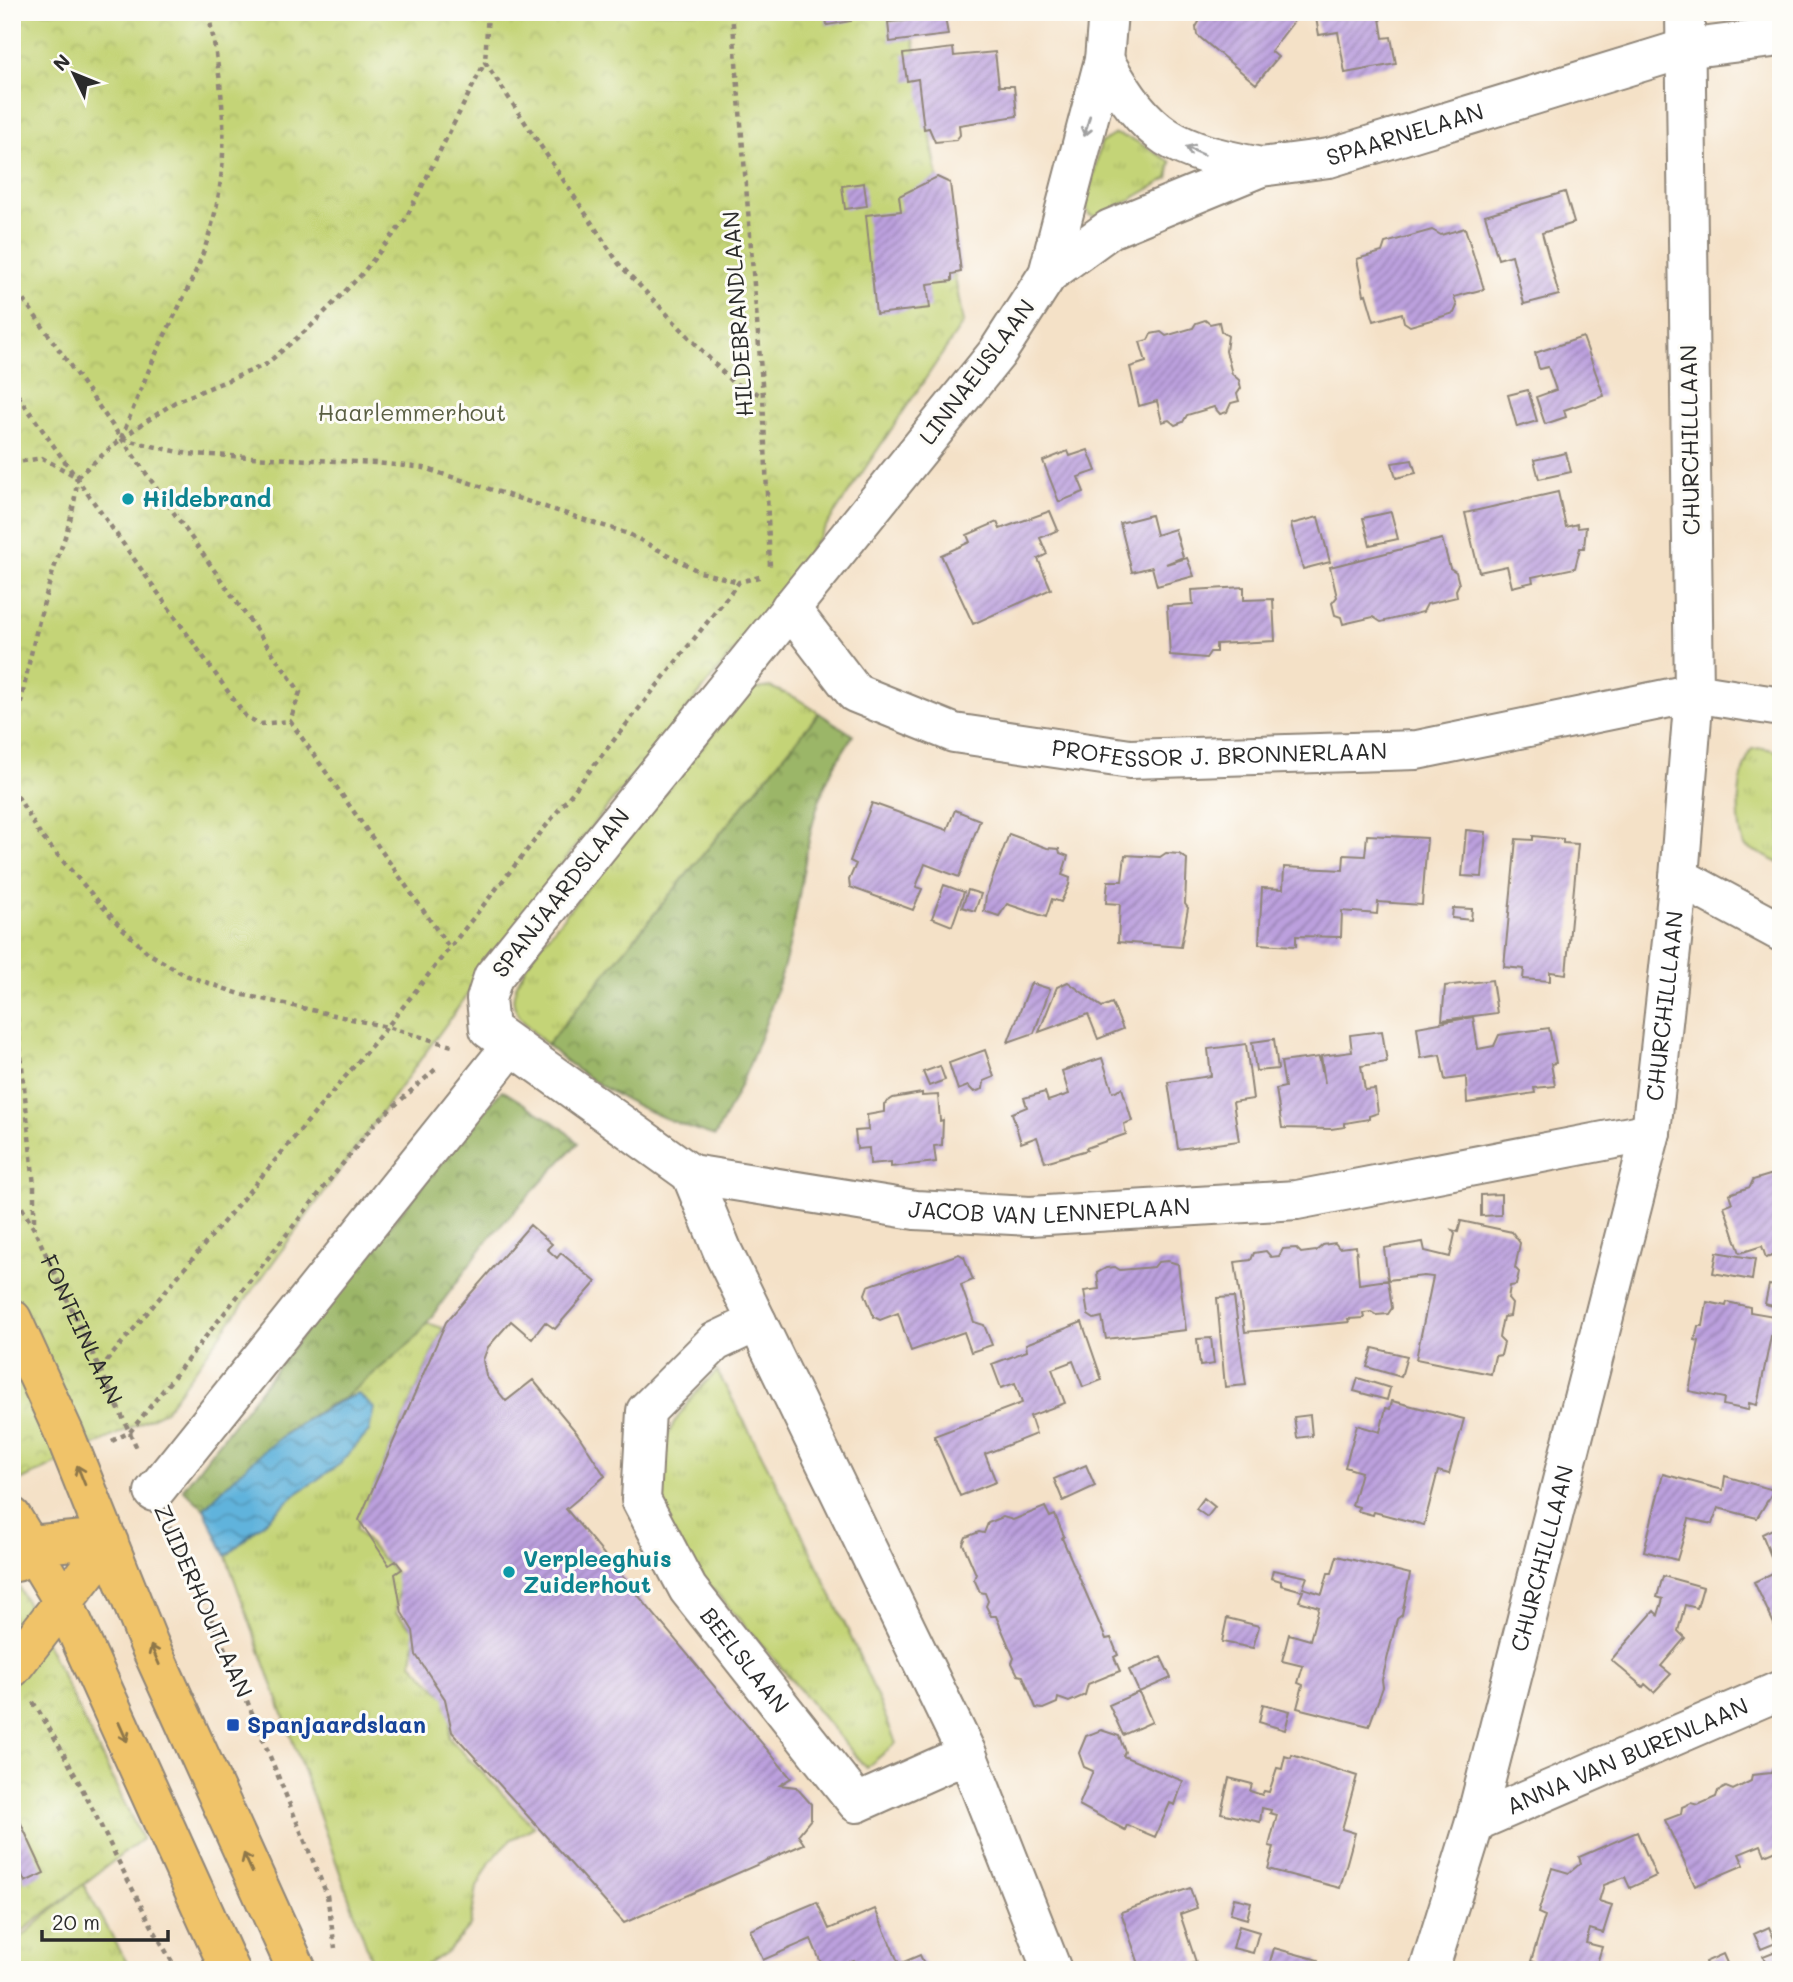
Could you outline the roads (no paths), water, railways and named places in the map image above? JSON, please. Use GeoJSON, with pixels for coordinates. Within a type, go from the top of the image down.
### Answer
{"type":"FeatureCollection","features":[{"type":"Feature","properties":{"kind":"main road"},"geometry":{"type":"LineString","coordinates":[[12,1319],[108,1540],[149,1643],[297,1970]]}},
{"type":"Feature","properties":{"kind":"main road"},"geometry":{"type":"LineString","coordinates":[[18,1543],[108,1540]]}},
{"type":"Feature","properties":{"kind":"main road"},"geometry":{"type":"LineString","coordinates":[[19,1679],[64,1603],[108,1540]]}},
{"type":"Feature","properties":{"kind":"main road"},"geometry":{"type":"LineString","coordinates":[[18,1543],[64,1603],[230,1970]]}},
{"type":"Feature","properties":{"kind":"street","name":"LINNAEUSLAAN"},"geometry":{"type":"LineString","coordinates":[[790,608],[997,354],[1048,274],[1104,60],[1108,12]]}},
{"type":"Feature","properties":{"kind":"street","name":"SPAARNELAAN"},"geometry":{"type":"LineString","coordinates":[[1048,274],[1110,229],[1261,167],[1329,158],[1684,31],[1781,37]]}},
{"type":"Feature","properties":{"kind":"street","name":"CHURCHILLLAAN"},"geometry":{"type":"LineString","coordinates":[[1429,1970],[1475,1822],[1651,1132],[1679,877],[1694,693],[1684,31]]}},
{"type":"Feature","properties":{"kind":"street"},"geometry":{"type":"LineString","coordinates":[[1104,60],[1129,103],[1162,136],[1208,157],[1261,167]]}},
{"type":"Feature","properties":{"kind":"street","name":"PROFESSOR J. BRONNERLAAN"},"geometry":{"type":"LineString","coordinates":[[790,608],[855,693],[954,733],[1130,759],[1417,750],[1694,693]]}},
{"type":"Feature","properties":{"kind":"street","name":"SPANJAARDSLAAN"},"geometry":{"type":"LineString","coordinates":[[487,1041],[486,999],[493,977],[790,608]]}},
{"type":"Feature","properties":{"kind":"street"},"geometry":{"type":"LineString","coordinates":[[1694,693],[1781,707]]}},
{"type":"Feature","properties":{"kind":"street"},"geometry":{"type":"LineString","coordinates":[[1679,877],[1781,932]]}},
{"type":"Feature","properties":{"kind":"street"},"geometry":{"type":"LineString","coordinates":[[154,1492],[487,1041]]}},
{"type":"Feature","properties":{"kind":"street","name":"JACOB VAN LENNEPLAAN"},"geometry":{"type":"LineString","coordinates":[[487,1041],[691,1174],[915,1210],[1030,1216],[1297,1200],[1651,1132]]}},
{"type":"Feature","properties":{"kind":"street"},"geometry":{"type":"LineString","coordinates":[[691,1174],[723,1252],[967,1754],[1052,1970]]}},
{"type":"Feature","properties":{"kind":"street","name":"BEELSLAAN"},"geometry":{"type":"LineString","coordinates":[[757,1322],[715,1342],[646,1410],[641,1500],[688,1589],[857,1803],[967,1754]]}},
{"type":"Feature","properties":{"kind":"street","name":"ANNA VAN BURENLAAN"},"geometry":{"type":"LineString","coordinates":[[1475,1822],[1781,1690]]}},
{"type":"Feature","properties":{"kind":"water"},"geometry":{"type":"Polygon","coordinates":[[[358,1394],[374,1408],[369,1431],[340,1464],[296,1494],[226,1556],[204,1509],[238,1474],[275,1442],[314,1415],[358,1394]]]}},
{"type":"Feature","properties":{"kind":"place","name":"Hildebrand"},"geometry":{"type":"Point","coordinates":[128,499]}},
{"type":"Feature","properties":{"kind":"place","name":"Verpleeghuis Zuiderhout"},"geometry":{"type":"Point","coordinates":[509,1572]}},
{"type":"Feature","properties":{"kind":"place","name":"Spanjaardslaan"},"geometry":{"type":"Point","coordinates":[233,1725]}},
{"type":"Feature","properties":{"kind":"park label","name":"Haarlemmerhout"},"geometry":{"type":"Point","coordinates":[412,413]}}]}
